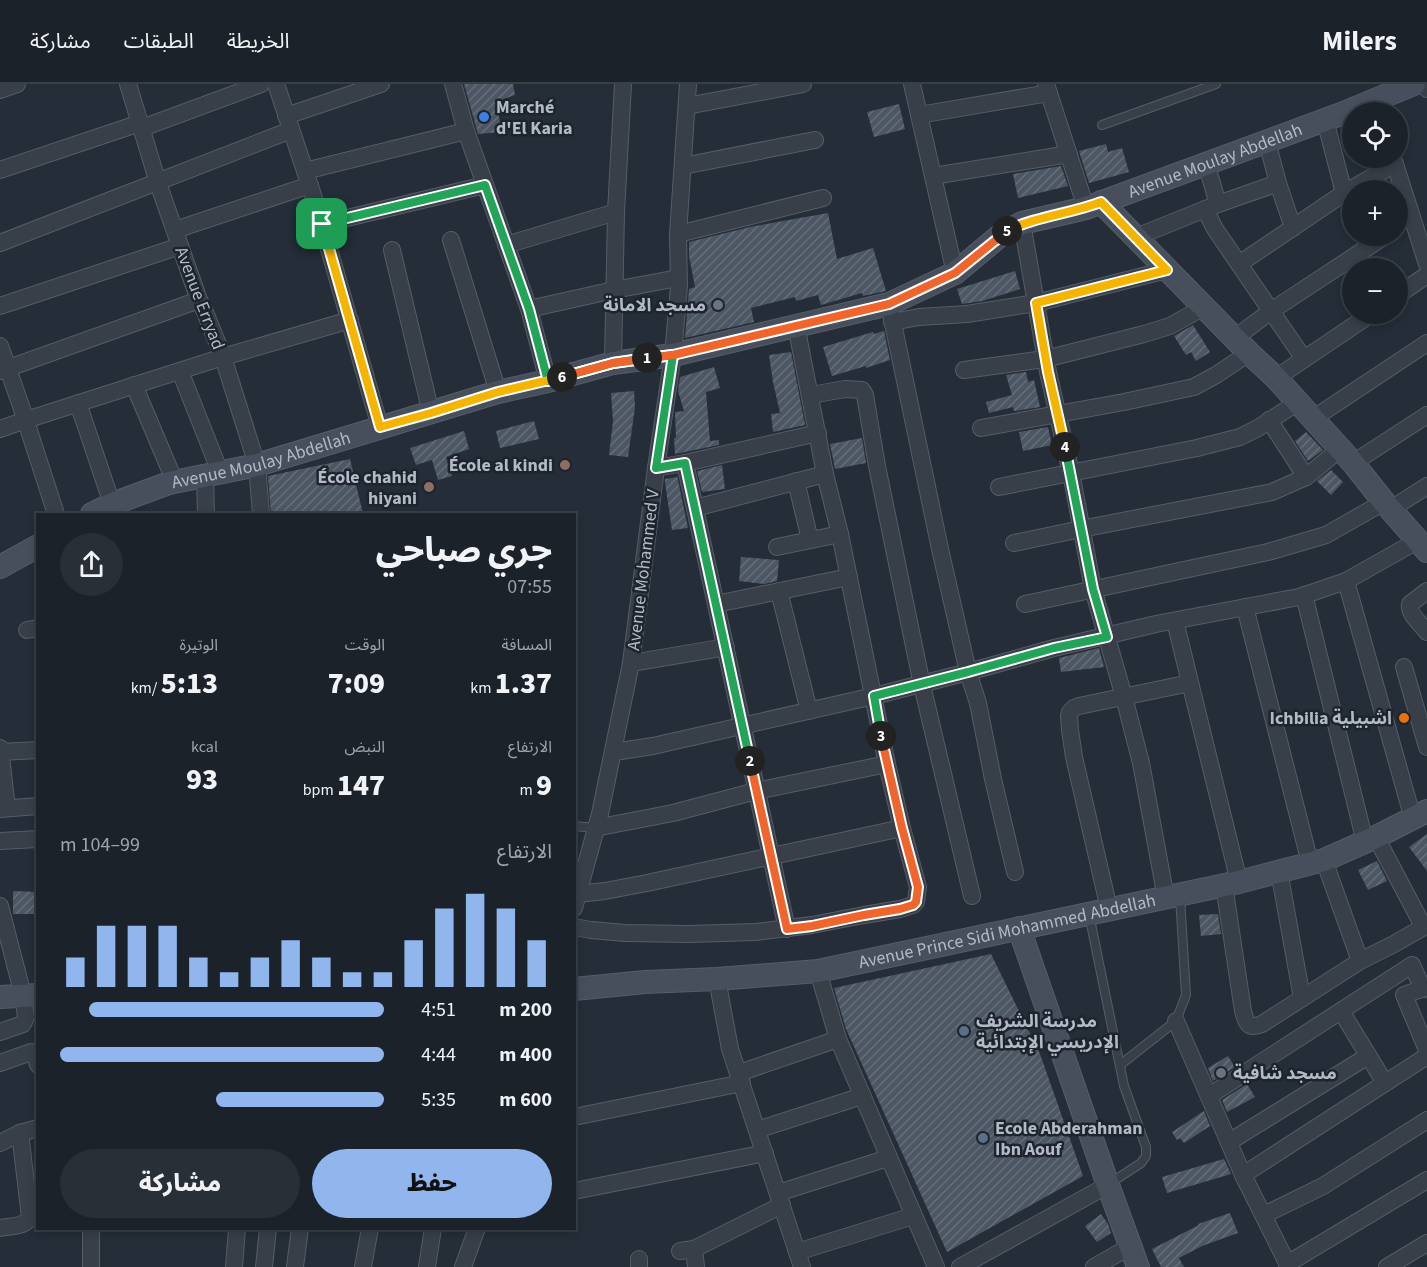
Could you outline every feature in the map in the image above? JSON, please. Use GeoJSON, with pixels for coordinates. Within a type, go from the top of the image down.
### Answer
{"type":"FeatureCollection","features":[{"type":"Feature","properties":{"kind":"street"},"geometry":{"type":"LineString","coordinates":[[0,90],[17,84]]}},
{"type":"Feature","properties":{"kind":"street","name":"Avenue Erryad"},"geometry":{"type":"LineString","coordinates":[[128,84],[158,183],[199,300],[223,357],[257,465],[261,513]]}},
{"type":"Feature","properties":{"kind":"street"},"geometry":{"type":"LineString","coordinates":[[0,170],[141,126],[261,84]]}},
{"type":"Feature","properties":{"kind":"street"},"geometry":{"type":"LineString","coordinates":[[276,84],[322,224],[380,427]]}},
{"type":"Feature","properties":{"kind":"street"},"geometry":{"type":"LineString","coordinates":[[0,243],[158,183],[381,84]]}},
{"type":"Feature","properties":{"kind":"street"},"geometry":{"type":"LineString","coordinates":[[453,84],[466,131],[529,309],[548,381]]}},
{"type":"Feature","properties":{"kind":"street"},"geometry":{"type":"LineString","coordinates":[[613,363],[615,212],[623,84]]}},
{"type":"Feature","properties":{"kind":"street","name":"Avenue Mohammed V"},"geometry":{"type":"LineString","coordinates":[[576,901],[614,752],[631,663],[673,355],[688,84]]}},
{"type":"Feature","properties":{"kind":"street"},"geometry":{"type":"LineString","coordinates":[[687,106],[803,84]]}},
{"type":"Feature","properties":{"kind":"street"},"geometry":{"type":"LineString","coordinates":[[912,84],[955,273]]}},
{"type":"Feature","properties":{"kind":"street"},"geometry":{"type":"LineString","coordinates":[[1425,84],[1427,89]]}},
{"type":"Feature","properties":{"kind":"street","name":"Avenue Moulay Abdellah"},"geometry":{"type":"LineString","coordinates":[[1382,102],[1404,86]]}},
{"type":"Feature","properties":{"kind":"street"},"geometry":{"type":"LineString","coordinates":[[614,752],[652,746],[922,685],[1054,648],[1305,595],[1346,581],[1424,547],[1314,418],[1276,378],[1136,237],[1093,205],[1069,154],[1048,88],[919,115]]}},
{"type":"Feature","properties":{"kind":"street","name":"Avenue Moulay Abdellah"},"geometry":{"type":"LineString","coordinates":[[95,513],[119,506],[175,482],[257,465],[498,392],[613,363],[673,355],[796,325],[891,313],[955,273],[1003,233],[1022,223],[1093,205],[1342,115]]}},
{"type":"Feature","properties":{"kind":"street"},"geometry":{"type":"LineString","coordinates":[[1325,120],[1342,186]]}},
{"type":"Feature","properties":{"kind":"street"},"geometry":{"type":"LineString","coordinates":[[0,306],[177,238],[307,178],[466,131]]}},
{"type":"Feature","properties":{"kind":"street"},"geometry":{"type":"LineString","coordinates":[[683,165],[815,140]]}},
{"type":"Feature","properties":{"kind":"street"},"geometry":{"type":"LineString","coordinates":[[1267,141],[1293,228]]}},
{"type":"Feature","properties":{"kind":"street"},"geometry":{"type":"LineString","coordinates":[[933,176],[1069,154]]}},
{"type":"Feature","properties":{"kind":"street"},"geometry":{"type":"LineString","coordinates":[[1206,163],[1215,229],[1304,359]]}},
{"type":"Feature","properties":{"kind":"street"},"geometry":{"type":"LineString","coordinates":[[1365,180],[1383,168]]}},
{"type":"Feature","properties":{"kind":"street"},"geometry":{"type":"LineString","coordinates":[[1136,237],[1278,183]]}},
{"type":"Feature","properties":{"kind":"street"},"geometry":{"type":"LineString","coordinates":[[322,224],[485,185]]}},
{"type":"Feature","properties":{"kind":"street"},"geometry":{"type":"LineString","coordinates":[[1239,264],[1342,195]]}},
{"type":"Feature","properties":{"kind":"street"},"geometry":{"type":"LineString","coordinates":[[678,234],[823,198]]}},
{"type":"Feature","properties":{"kind":"street"},"geometry":{"type":"LineString","coordinates":[[506,245],[615,212]]}},
{"type":"Feature","properties":{"kind":"street"},"geometry":{"type":"LineString","coordinates":[[1022,223],[1045,359],[1071,473],[1093,589],[1124,697],[1173,896]]}},
{"type":"Feature","properties":{"kind":"street"},"geometry":{"type":"LineString","coordinates":[[1408,229],[1427,264]]}},
{"type":"Feature","properties":{"kind":"street"},"geometry":{"type":"LineString","coordinates":[[451,240],[498,392]]}},
{"type":"Feature","properties":{"kind":"street"},"geometry":{"type":"LineString","coordinates":[[981,428],[1194,387],[1216,375],[1271,311],[1371,246]]}},
{"type":"Feature","properties":{"kind":"street"},"geometry":{"type":"LineString","coordinates":[[392,250],[431,413]]}},
{"type":"Feature","properties":{"kind":"street"},"geometry":{"type":"LineString","coordinates":[[1015,872],[978,703],[968,672],[940,549],[891,313],[919,317],[967,314],[1036,303],[1167,270]]}},
{"type":"Feature","properties":{"kind":"street"},"geometry":{"type":"LineString","coordinates":[[1408,288],[1427,275]]}},
{"type":"Feature","properties":{"kind":"street"},"geometry":{"type":"LineString","coordinates":[[529,309],[678,278]]}},
{"type":"Feature","properties":{"kind":"street"},"geometry":{"type":"LineString","coordinates":[[4,370],[199,300]]}},
{"type":"Feature","properties":{"kind":"street"},"geometry":{"type":"LineString","coordinates":[[964,370],[1045,359],[1144,334],[1170,326],[1204,307]]}},
{"type":"Feature","properties":{"kind":"street"},"geometry":{"type":"LineString","coordinates":[[0,429],[223,357],[350,320]]}},
{"type":"Feature","properties":{"kind":"street"},"geometry":{"type":"LineString","coordinates":[[1276,378],[1356,324]]}},
{"type":"Feature","properties":{"kind":"street"},"geometry":{"type":"LineString","coordinates":[[576,927],[625,933],[756,933],[812,926],[900,909],[916,902],[918,887],[887,764],[840,534],[825,474],[796,325]]}},
{"type":"Feature","properties":{"kind":"street"},"geometry":{"type":"LineString","coordinates":[[1314,418],[1427,343]]}},
{"type":"Feature","properties":{"kind":"street"},"geometry":{"type":"LineString","coordinates":[[0,346],[4,370],[26,420],[56,513]]}},
{"type":"Feature","properties":{"kind":"street"},"geometry":{"type":"LineString","coordinates":[[180,371],[212,474],[206,513]]}},
{"type":"Feature","properties":{"kind":"street"},"geometry":{"type":"LineString","coordinates":[[134,385],[175,482]]}},
{"type":"Feature","properties":{"kind":"street"},"geometry":{"type":"LineString","coordinates":[[811,396],[851,388],[862,390],[865,395],[922,685],[972,896]]}},
{"type":"Feature","properties":{"kind":"street"},"geometry":{"type":"LineString","coordinates":[[999,487],[1197,448],[1240,437],[1298,402]]}},
{"type":"Feature","properties":{"kind":"street"},"geometry":{"type":"LineString","coordinates":[[78,403],[119,506]]}},
{"type":"Feature","properties":{"kind":"street"},"geometry":{"type":"LineString","coordinates":[[1014,543],[1272,492],[1427,415]]}},
{"type":"Feature","properties":{"kind":"street"},"geometry":{"type":"LineString","coordinates":[[1269,420],[1306,477]]}},
{"type":"Feature","properties":{"kind":"street"},"geometry":{"type":"LineString","coordinates":[[656,468],[818,433]]}},
{"type":"Feature","properties":{"kind":"street"},"geometry":{"type":"LineString","coordinates":[[685,463],[787,929]]}},
{"type":"Feature","properties":{"kind":"street"},"geometry":{"type":"LineString","coordinates":[[695,508],[825,474]]}},
{"type":"Feature","properties":{"kind":"street"},"geometry":{"type":"LineString","coordinates":[[796,481],[810,540]]}},
{"type":"Feature","properties":{"kind":"street"},"geometry":{"type":"LineString","coordinates":[[1026,604],[1268,552],[1326,535],[1427,486]]}},
{"type":"Feature","properties":{"kind":"street"},"geometry":{"type":"LineString","coordinates":[[777,547],[840,534]]}},
{"type":"Feature","properties":{"kind":"street"},"geometry":{"type":"LineString","coordinates":[[0,567],[36,547]]}},
{"type":"Feature","properties":{"kind":"street"},"geometry":{"type":"LineString","coordinates":[[716,604],[849,577]]}},
{"type":"Feature","properties":{"kind":"street"},"geometry":{"type":"LineString","coordinates":[[1346,581],[1420,815]]}},
{"type":"Feature","properties":{"kind":"street"},"geometry":{"type":"LineString","coordinates":[[779,591],[809,711]]}},
{"type":"Feature","properties":{"kind":"street"},"geometry":{"type":"LineString","coordinates":[[1427,591],[1409,607],[1410,612],[1427,632]]}},
{"type":"Feature","properties":{"kind":"street"},"geometry":{"type":"LineString","coordinates":[[1175,621],[1232,884],[1244,1011],[1247,1023],[1256,1026],[1360,961],[1425,925],[1370,839],[1305,595]]}},
{"type":"Feature","properties":{"kind":"street"},"geometry":{"type":"LineString","coordinates":[[1245,607],[1317,862],[1360,961]]}},
{"type":"Feature","properties":{"kind":"street"},"geometry":{"type":"LineString","coordinates":[[631,663],[726,647]]}},
{"type":"Feature","properties":{"kind":"street"},"geometry":{"type":"LineString","coordinates":[[1404,667],[1427,747]]}},
{"type":"Feature","properties":{"kind":"street"},"geometry":{"type":"LineString","coordinates":[[1099,912],[1069,716],[1078,706],[1190,683]]}},
{"type":"Feature","properties":{"kind":"street"},"geometry":{"type":"LineString","coordinates":[[36,750],[0,751],[3,808],[36,806]]}},
{"type":"Feature","properties":{"kind":"street"},"geometry":{"type":"LineString","coordinates":[[596,828],[887,764]]}},
{"type":"Feature","properties":{"kind":"street","name":"Avenue Prince Sidi Mohammed Abdellah"},"geometry":{"type":"LineString","coordinates":[[576,989],[818,971],[1232,884],[1317,862],[1420,815]]}},
{"type":"Feature","properties":{"kind":"street"},"geometry":{"type":"LineString","coordinates":[[576,901],[605,891],[902,828]]}},
{"type":"Feature","properties":{"kind":"street"},"geometry":{"type":"LineString","coordinates":[[0,841],[36,839]]}},
{"type":"Feature","properties":{"kind":"street"},"geometry":{"type":"LineString","coordinates":[[1279,871],[1302,998]]}},
{"type":"Feature","properties":{"kind":"street"},"geometry":{"type":"LineString","coordinates":[[0,906],[30,995],[24,1023],[0,1032]]}},
{"type":"Feature","properties":{"kind":"street"},"geometry":{"type":"LineString","coordinates":[[1019,928],[1134,1257],[1094,1267]]}},
{"type":"Feature","properties":{"kind":"street"},"geometry":{"type":"LineString","coordinates":[[1209,1096],[1412,965],[1425,988],[1404,995],[1427,1050]]}},
{"type":"Feature","properties":{"kind":"street"},"geometry":{"type":"LineString","coordinates":[[818,971],[838,1039],[936,1267]]}},
{"type":"Feature","properties":{"kind":"street"},"geometry":{"type":"LineString","coordinates":[[717,979],[730,1049],[799,1262],[913,1216]]}},
{"type":"Feature","properties":{"kind":"street"},"geometry":{"type":"LineString","coordinates":[[0,997],[30,995]]}},
{"type":"Feature","properties":{"kind":"street"},"geometry":{"type":"LineString","coordinates":[[1341,1011],[1385,1083]]}},
{"type":"Feature","properties":{"kind":"street"},"geometry":{"type":"LineString","coordinates":[[1176,1021],[1243,1175],[1288,1266],[1427,1180]]}},
{"type":"Feature","properties":{"kind":"street"},"geometry":{"type":"LineString","coordinates":[[576,1117],[740,1078],[838,1039]]}},
{"type":"Feature","properties":{"kind":"street"},"geometry":{"type":"LineString","coordinates":[[0,1063],[33,1052],[36,1058]]}},
{"type":"Feature","properties":{"kind":"street"},"geometry":{"type":"LineString","coordinates":[[1229,1142],[1368,1056]]}},
{"type":"Feature","properties":{"kind":"street"},"geometry":{"type":"LineString","coordinates":[[1243,1175],[1427,1056]]}},
{"type":"Feature","properties":{"kind":"street"},"geometry":{"type":"LineString","coordinates":[[757,1130],[862,1096]]}},
{"type":"Feature","properties":{"kind":"street"},"geometry":{"type":"LineString","coordinates":[[1264,1215],[1323,1186],[1427,1120]]}},
{"type":"Feature","properties":{"kind":"street"},"geometry":{"type":"LineString","coordinates":[[0,1143],[20,1133],[36,1129]]}},
{"type":"Feature","properties":{"kind":"street"},"geometry":{"type":"LineString","coordinates":[[0,1228],[24,1223],[30,1217],[20,1133]]}},
{"type":"Feature","properties":{"kind":"street"},"geometry":{"type":"LineString","coordinates":[[576,1191],[765,1153]]}},
{"type":"Feature","properties":{"kind":"street"},"geometry":{"type":"LineString","coordinates":[[696,1267],[687,1250],[780,1199],[888,1158]]}},
{"type":"Feature","properties":{"kind":"street"},"geometry":{"type":"LineString","coordinates":[[960,1267],[1108,1185]]}},
{"type":"Feature","properties":{"kind":"street"},"geometry":{"type":"LineString","coordinates":[[91,1230],[91,1267]]}},
{"type":"Feature","properties":{"kind":"street"},"geometry":{"type":"LineString","coordinates":[[234,1267],[237,1230]]}},
{"type":"Feature","properties":{"kind":"street"},"geometry":{"type":"LineString","coordinates":[[264,1267],[268,1230]]}},
{"type":"Feature","properties":{"kind":"street"},"geometry":{"type":"LineString","coordinates":[[295,1267],[300,1230]]}},
{"type":"Feature","properties":{"kind":"street"},"geometry":{"type":"LineString","coordinates":[[363,1267],[370,1230]]}},
{"type":"Feature","properties":{"kind":"street"},"geometry":{"type":"LineString","coordinates":[[427,1267],[433,1230]]}},
{"type":"Feature","properties":{"kind":"street"},"geometry":{"type":"LineString","coordinates":[[463,1267],[476,1230]]}},
{"type":"Feature","properties":{"kind":"street"},"geometry":{"type":"LineString","coordinates":[[1387,1267],[1427,1243]]}},
{"type":"Feature","properties":{"kind":"lane"},"geometry":{"type":"LineString","coordinates":[[1102,124],[1216,84]]}},
{"type":"Feature","properties":{"kind":"lane"},"geometry":{"type":"LineString","coordinates":[[576,826],[596,828]]}},
{"type":"Feature","properties":{"kind":"lane"},"geometry":{"type":"LineString","coordinates":[[1120,1065],[1176,1021],[1186,995],[1173,896]]}},
{"type":"Feature","properties":{"kind":"lane"},"geometry":{"type":"LineString","coordinates":[[1099,912],[1124,1086],[1146,1147],[1146,1156],[1141,1163],[1108,1185]]}},
{"type":"Feature","properties":{"kind":"building","name":"Marché d'El Karia"},"geometry":{"type":"Polygon","coordinates":[[[464,84],[513,84],[515,95],[496,102],[502,132],[478,134],[464,84]]]}},
{"type":"Feature","properties":{"kind":"building"},"geometry":{"type":"Polygon","coordinates":[[[899,104],[905,129],[874,137],[867,112],[899,104]]]}},
{"type":"Feature","properties":{"kind":"building"},"geometry":{"type":"Polygon","coordinates":[[[1106,144],[1108,152],[1122,148],[1129,172],[1089,183],[1079,151],[1106,144]]]}},
{"type":"Feature","properties":{"kind":"building"},"geometry":{"type":"Polygon","coordinates":[[[1061,166],[1068,186],[1018,198],[1013,174],[1061,166]]]}},
{"type":"Feature","properties":{"kind":"building"},"geometry":{"type":"Polygon","coordinates":[[[828,213],[837,259],[873,248],[886,291],[863,296],[862,293],[821,305],[818,295],[796,301],[795,297],[751,308],[754,322],[685,338],[689,289],[695,287],[689,256],[689,242],[750,227],[828,213]]]}},
{"type":"Feature","properties":{"kind":"building"},"geometry":{"type":"Polygon","coordinates":[[[1015,271],[1020,289],[982,301],[962,304],[957,289],[1015,271]]]}},
{"type":"Feature","properties":{"kind":"building"},"geometry":{"type":"Polygon","coordinates":[[[1193,325],[1210,352],[1196,361],[1191,352],[1186,355],[1174,336],[1193,325]]]}},
{"type":"Feature","properties":{"kind":"building"},"geometry":{"type":"Polygon","coordinates":[[[884,331],[890,360],[832,376],[823,347],[873,332],[874,334],[884,331]]]}},
{"type":"Feature","properties":{"kind":"building"},"geometry":{"type":"Polygon","coordinates":[[[791,352],[805,425],[773,432],[771,414],[780,413],[769,355],[791,352]]]}},
{"type":"Feature","properties":{"kind":"building"},"geometry":{"type":"Polygon","coordinates":[[[714,367],[720,388],[706,392],[710,441],[719,440],[719,445],[675,454],[675,412],[684,411],[678,391],[680,377],[714,367]]]}},
{"type":"Feature","properties":{"kind":"building"},"geometry":{"type":"Polygon","coordinates":[[[1026,372],[1028,382],[1034,380],[1040,407],[1014,411],[1013,407],[989,413],[986,402],[1012,395],[1006,375],[1026,372]]]}},
{"type":"Feature","properties":{"kind":"building"},"geometry":{"type":"Polygon","coordinates":[[[634,391],[635,407],[628,457],[609,455],[613,421],[611,393],[634,391]]]}},
{"type":"Feature","properties":{"kind":"building"},"geometry":{"type":"Polygon","coordinates":[[[534,421],[539,439],[500,448],[496,431],[534,421]]]}},
{"type":"Feature","properties":{"kind":"building"},"geometry":{"type":"Polygon","coordinates":[[[1048,427],[1052,445],[1023,451],[1019,432],[1048,427]]]}},
{"type":"Feature","properties":{"kind":"building"},"geometry":{"type":"Polygon","coordinates":[[[464,431],[469,449],[446,457],[452,476],[438,480],[432,460],[416,465],[410,448],[464,431]]]}},
{"type":"Feature","properties":{"kind":"building"},"geometry":{"type":"Polygon","coordinates":[[[1306,432],[1323,450],[1308,461],[1295,441],[1306,432]]]}},
{"type":"Feature","properties":{"kind":"building"},"geometry":{"type":"Polygon","coordinates":[[[862,438],[866,463],[835,469],[830,444],[862,438]]]}},
{"type":"Feature","properties":{"kind":"building"},"geometry":{"type":"Polygon","coordinates":[[[350,459],[363,513],[271,513],[268,476],[350,459]]]}},
{"type":"Feature","properties":{"kind":"building"},"geometry":{"type":"Polygon","coordinates":[[[722,465],[725,489],[702,492],[697,471],[722,465]]]}},
{"type":"Feature","properties":{"kind":"building"},"geometry":{"type":"Polygon","coordinates":[[[1331,470],[1343,482],[1331,495],[1317,481],[1331,470]]]}},
{"type":"Feature","properties":{"kind":"building"},"geometry":{"type":"Polygon","coordinates":[[[677,475],[688,528],[672,530],[665,479],[677,477],[677,475]]]}},
{"type":"Feature","properties":{"kind":"building"},"geometry":{"type":"Polygon","coordinates":[[[741,557],[779,560],[777,581],[764,584],[739,581],[741,557]]]}},
{"type":"Feature","properties":{"kind":"building"},"geometry":{"type":"Polygon","coordinates":[[[1099,648],[1104,667],[1061,672],[1059,658],[1099,648]]]}},
{"type":"Feature","properties":{"kind":"building"},"geometry":{"type":"Polygon","coordinates":[[[1427,834],[1427,871],[1409,847],[1427,834]]]}},
{"type":"Feature","properties":{"kind":"building"},"geometry":{"type":"Polygon","coordinates":[[[1377,861],[1387,881],[1368,890],[1358,870],[1377,861]]]}},
{"type":"Feature","properties":{"kind":"building"},"geometry":{"type":"Polygon","coordinates":[[[13,891],[36,892],[36,914],[13,914],[13,891]]]}},
{"type":"Feature","properties":{"kind":"building"},"geometry":{"type":"Polygon","coordinates":[[[1218,914],[1221,934],[1201,936],[1199,915],[1218,914]]]}},
{"type":"Feature","properties":{"kind":"building","name":"Ecole Abderahman Ibn Aouf"},"geometry":{"type":"Polygon","coordinates":[[[991,954],[1040,1054],[1083,1176],[947,1252],[846,1029],[834,988],[991,954]]]}},
{"type":"Feature","properties":{"kind":"building"},"geometry":{"type":"Polygon","coordinates":[[[1228,1056],[1235,1067],[1213,1081],[1208,1068],[1228,1056]]]}},
{"type":"Feature","properties":{"kind":"building"},"geometry":{"type":"Polygon","coordinates":[[[1247,1084],[1255,1097],[1227,1112],[1222,1100],[1247,1084]]]}},
{"type":"Feature","properties":{"kind":"building"},"geometry":{"type":"Polygon","coordinates":[[[1204,1111],[1210,1126],[1184,1143],[1180,1138],[1177,1140],[1172,1132],[1204,1111]]]}},
{"type":"Feature","properties":{"kind":"building"},"geometry":{"type":"Polygon","coordinates":[[[1224,1159],[1231,1174],[1167,1193],[1162,1177],[1224,1159]]]}},
{"type":"Feature","properties":{"kind":"building"},"geometry":{"type":"Polygon","coordinates":[[[1230,1213],[1238,1233],[1202,1246],[1179,1258],[1184,1267],[1161,1267],[1152,1249],[1198,1224],[1230,1213]]]}},
{"type":"Feature","properties":{"kind":"building"},"geometry":{"type":"Polygon","coordinates":[[[1101,1214],[1111,1233],[1097,1242],[1085,1226],[1101,1214]]]}},
{"type":"Feature","properties":{"kind":"place","name":"Marché d'El Karia"},"geometry":{"type":"Point","coordinates":[484,117]}},
{"type":"Feature","properties":{"kind":"place","name":"مسجد الامانة"},"geometry":{"type":"Point","coordinates":[718,305]}},
{"type":"Feature","properties":{"kind":"place","name":"École al kindi"},"geometry":{"type":"Point","coordinates":[565,465]}},
{"type":"Feature","properties":{"kind":"place","name":"École chahid hiyani"},"geometry":{"type":"Point","coordinates":[429,487]}},
{"type":"Feature","properties":{"kind":"place","name":"Ichbilia اشبيلية"},"geometry":{"type":"Point","coordinates":[1404,718]}},
{"type":"Feature","properties":{"kind":"place","name":"مدرسة الشريف الإدريسي الإبتدائية"},"geometry":{"type":"Point","coordinates":[964,1031]}},
{"type":"Feature","properties":{"kind":"place","name":"مسجد شافية"},"geometry":{"type":"Point","coordinates":[1221,1073]}},
{"type":"Feature","properties":{"kind":"place","name":"Ecole Abderahman Ibn Aouf"},"geometry":{"type":"Point","coordinates":[983,1138]}},
{"type":"Feature","properties":{"kind":"route"},"geometry":{"type":"LineString","coordinates":[[322,224],[380,427],[498,392],[548,381],[613,363],[673,355],[889,304],[955,273],[1003,233],[1022,223],[1086,208],[1101,202],[1167,270],[1036,303],[1093,589],[1107,637],[1054,648],[874,696],[887,764],[918,887],[918,895],[913,905],[787,929],[685,463],[656,468],[673,355],[613,363],[548,381],[529,309],[485,185],[322,224]]}}]}
